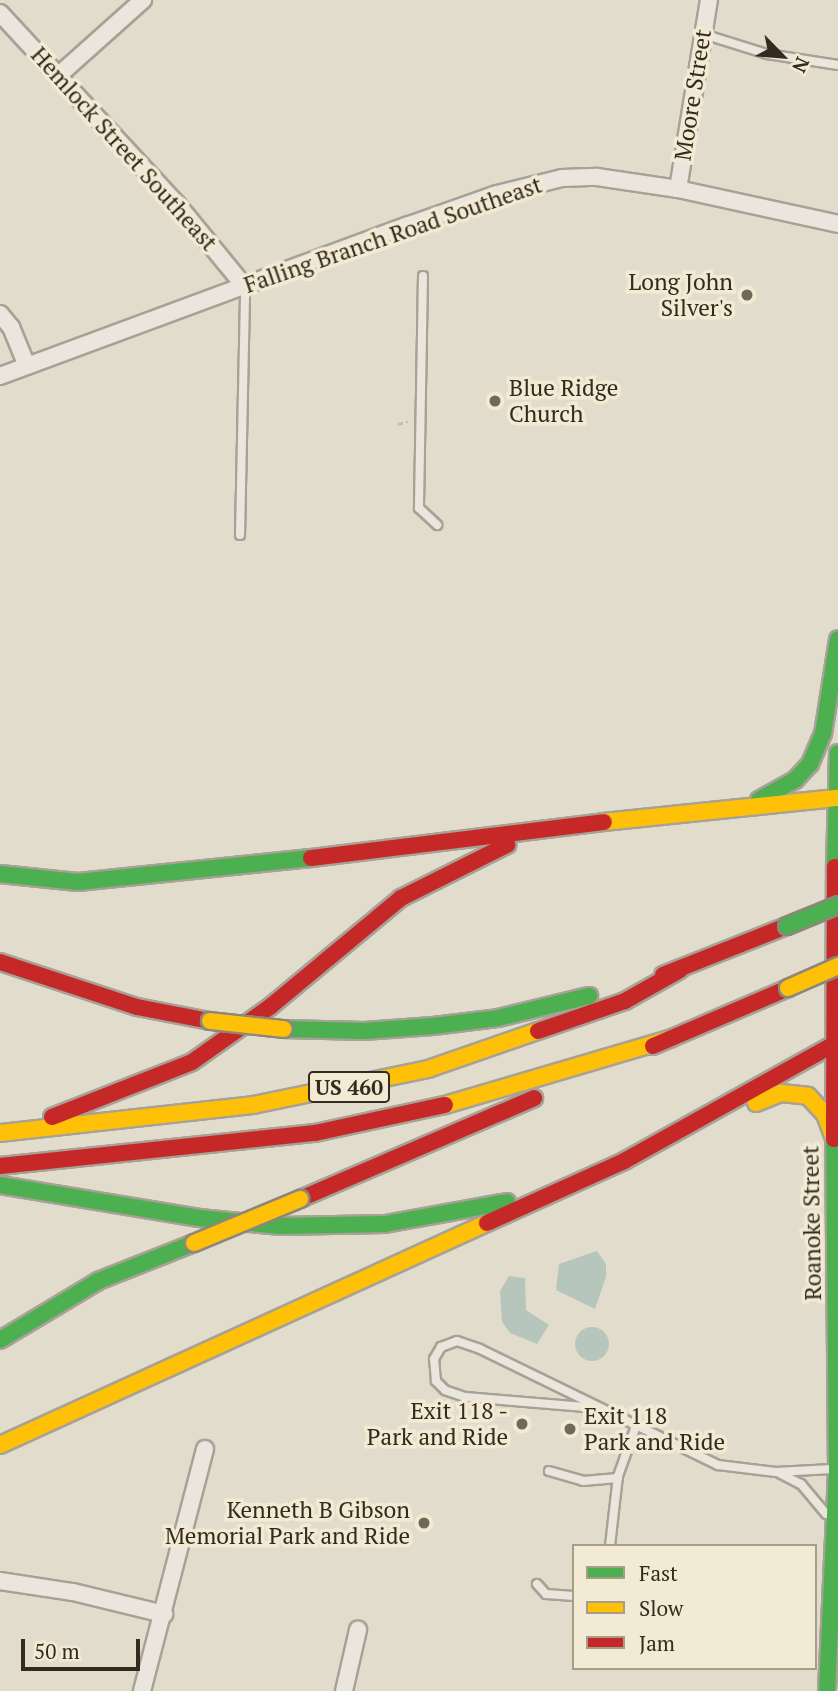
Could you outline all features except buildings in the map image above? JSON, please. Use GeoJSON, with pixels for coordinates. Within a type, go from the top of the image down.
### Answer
{"type":"FeatureCollection","features":[{"type":"Feature","properties":{"kind":"main road"},"geometry":{"type":"LineString","coordinates":[[752,804],[795,780],[810,764],[823,734],[838,639]]}},
{"type":"Feature","properties":{"kind":"main road","name":"Roanoke Street"},"geometry":{"type":"LineString","coordinates":[[827,1691],[838,1470],[833,1136],[838,753]]}},
{"type":"Feature","properties":{"kind":"main road"},"geometry":{"type":"LineString","coordinates":[[0,874],[78,882],[150,878],[560,826],[752,804],[837,798]]}},
{"type":"Feature","properties":{"kind":"main road"},"geometry":{"type":"LineString","coordinates":[[0,1133],[149,1082],[192,1062],[271,1006],[401,898],[480,855],[560,826]]}},
{"type":"Feature","properties":{"kind":"main road","name":"US 460"},"geometry":{"type":"LineString","coordinates":[[0,1133],[253,1105],[428,1069],[625,1001],[680,970],[838,905]]}},
{"type":"Feature","properties":{"kind":"main road"},"geometry":{"type":"LineString","coordinates":[[0,962],[112,1000],[210,1021],[284,1029],[364,1031],[498,1018],[680,970]]}},
{"type":"Feature","properties":{"kind":"main road","name":"US 460"},"geometry":{"type":"LineString","coordinates":[[0,1340],[98,1282],[300,1199],[838,966]]}},
{"type":"Feature","properties":{"kind":"main road","name":"US 460"},"geometry":{"type":"LineString","coordinates":[[0,1166],[315,1133],[411,1115],[669,1039]]}},
{"type":"Feature","properties":{"kind":"main road"},"geometry":{"type":"LineString","coordinates":[[0,1446],[555,1191],[722,1110],[835,1044]]}},
{"type":"Feature","properties":{"kind":"main road"},"geometry":{"type":"LineString","coordinates":[[722,1110],[741,1109],[781,1093],[800,1093],[820,1105],[833,1136]]}},
{"type":"Feature","properties":{"kind":"main road"},"geometry":{"type":"LineString","coordinates":[[0,1185],[200,1217],[320,1226],[441,1217],[555,1191]]}},
{"type":"Feature","properties":{"kind":"street"},"geometry":{"type":"LineString","coordinates":[[59,75],[144,0]]}},
{"type":"Feature","properties":{"kind":"street","name":"Moore Street"},"geometry":{"type":"LineString","coordinates":[[678,189],[709,0]]}},
{"type":"Feature","properties":{"kind":"street","name":"Hemlock Street Southeast"},"geometry":{"type":"LineString","coordinates":[[0,13],[178,205],[245,287]]}},
{"type":"Feature","properties":{"kind":"street","name":"Falling Branch Road Southeast"},"geometry":{"type":"LineString","coordinates":[[0,376],[528,185],[597,177],[678,189],[838,225]]}},
{"type":"Feature","properties":{"kind":"street"},"geometry":{"type":"LineString","coordinates":[[0,314],[11,327],[27,366]]}},
{"type":"Feature","properties":{"kind":"street"},"geometry":{"type":"LineString","coordinates":[[142,1691],[205,1449]]}},
{"type":"Feature","properties":{"kind":"street"},"geometry":{"type":"LineString","coordinates":[[0,1581],[73,1591],[164,1614]]}},
{"type":"Feature","properties":{"kind":"street"},"geometry":{"type":"LineString","coordinates":[[344,1691],[358,1630]]}},
{"type":"Feature","properties":{"kind":"lane"},"geometry":{"type":"LineString","coordinates":[[703,34],[767,54],[838,65]]}},
{"type":"Feature","properties":{"kind":"lane"},"geometry":{"type":"LineString","coordinates":[[423,276],[419,508],[437,525]]}},
{"type":"Feature","properties":{"kind":"lane"},"geometry":{"type":"LineString","coordinates":[[240,536],[245,287]]}},
{"type":"Feature","properties":{"kind":"lane"},"geometry":{"type":"LineString","coordinates":[[597,1408],[465,1396],[444,1390],[436,1381],[434,1359],[441,1347],[457,1341],[718,1465],[776,1472],[838,1470]]}},
{"type":"Feature","properties":{"kind":"lane"},"geometry":{"type":"LineString","coordinates":[[610,1544],[618,1478],[636,1426]]}},
{"type":"Feature","properties":{"kind":"lane"},"geometry":{"type":"LineString","coordinates":[[549,1471],[583,1481],[618,1478]]}},
{"type":"Feature","properties":{"kind":"lane"},"geometry":{"type":"LineString","coordinates":[[776,1472],[801,1484],[820,1503],[835,1530]]}},
{"type":"Feature","properties":{"kind":"lane"},"geometry":{"type":"LineString","coordinates":[[537,1584],[546,1594],[572,1597]]}},
{"type":"Feature","properties":{"kind":"shaded area"},"geometry":{"type":"Polygon","coordinates":[[[597,1251],[606,1264],[606,1277],[595,1309],[556,1290],[559,1264],[597,1251]]]}},
{"type":"Feature","properties":{"kind":"shaded area"},"geometry":{"type":"Polygon","coordinates":[[[509,1276],[525,1278],[526,1310],[549,1325],[537,1344],[510,1333],[502,1322],[500,1291],[509,1276]]]}},
{"type":"Feature","properties":{"kind":"shaded area"},"geometry":{"type":"Polygon","coordinates":[[[592,1327],[604,1332],[609,1344],[604,1356],[592,1361],[580,1356],[575,1344],[580,1332],[592,1327]]]}},
{"type":"Feature","properties":{"kind":"traffic: fast"},"geometry":{"type":"LineString","coordinates":[[759,800],[795,780],[810,764],[823,734],[838,639]]}},
{"type":"Feature","properties":{"kind":"traffic: fast"},"geometry":{"type":"LineString","coordinates":[[835,867],[838,753]]}},
{"type":"Feature","properties":{"kind":"traffic: fast"},"geometry":{"type":"LineString","coordinates":[[0,874],[78,882],[311,858]]}},
{"type":"Feature","properties":{"kind":"traffic: fast"},"geometry":{"type":"LineString","coordinates":[[787,926],[838,905]]}},
{"type":"Feature","properties":{"kind":"traffic: fast"},"geometry":{"type":"LineString","coordinates":[[284,1029],[364,1031],[433,1026],[498,1018],[589,996]]}},
{"type":"Feature","properties":{"kind":"traffic: fast"},"geometry":{"type":"LineString","coordinates":[[827,1691],[837,1469],[834,1139]]}},
{"type":"Feature","properties":{"kind":"traffic: fast"},"geometry":{"type":"LineString","coordinates":[[0,1185],[199,1218],[281,1226],[385,1224],[507,1202]]}},
{"type":"Feature","properties":{"kind":"traffic: fast"},"geometry":{"type":"LineString","coordinates":[[0,1340],[98,1281],[194,1243]]}},
{"type":"Feature","properties":{"kind":"traffic: slow"},"geometry":{"type":"LineString","coordinates":[[604,822],[838,798]]}},
{"type":"Feature","properties":{"kind":"traffic: slow"},"geometry":{"type":"LineString","coordinates":[[788,988],[838,966]]}},
{"type":"Feature","properties":{"kind":"traffic: slow"},"geometry":{"type":"LineString","coordinates":[[210,1021],[284,1029]]}},
{"type":"Feature","properties":{"kind":"traffic: slow"},"geometry":{"type":"LineString","coordinates":[[0,1133],[253,1105],[428,1069],[538,1031]]}},
{"type":"Feature","properties":{"kind":"traffic: slow"},"geometry":{"type":"LineString","coordinates":[[445,1105],[669,1039]]}},
{"type":"Feature","properties":{"kind":"traffic: slow"},"geometry":{"type":"LineString","coordinates":[[756,1103],[781,1093],[808,1096],[825,1114],[833,1136]]}},
{"type":"Feature","properties":{"kind":"traffic: slow"},"geometry":{"type":"LineString","coordinates":[[194,1243],[300,1199]]}},
{"type":"Feature","properties":{"kind":"traffic: slow"},"geometry":{"type":"LineString","coordinates":[[0,1445],[487,1223]]}},
{"type":"Feature","properties":{"kind":"traffic: jam"},"geometry":{"type":"LineString","coordinates":[[311,858],[604,822]]}},
{"type":"Feature","properties":{"kind":"traffic: jam"},"geometry":{"type":"LineString","coordinates":[[52,1117],[192,1062],[271,1006],[401,898],[507,845]]}},
{"type":"Feature","properties":{"kind":"traffic: jam"},"geometry":{"type":"LineString","coordinates":[[834,1139],[835,867]]}},
{"type":"Feature","properties":{"kind":"traffic: jam"},"geometry":{"type":"LineString","coordinates":[[663,975],[787,926]]}},
{"type":"Feature","properties":{"kind":"traffic: jam"},"geometry":{"type":"LineString","coordinates":[[0,962],[137,1007],[210,1021]]}},
{"type":"Feature","properties":{"kind":"traffic: jam"},"geometry":{"type":"LineString","coordinates":[[538,1031],[625,1001],[680,970]]}},
{"type":"Feature","properties":{"kind":"traffic: jam"},"geometry":{"type":"LineString","coordinates":[[653,1046],[788,988]]}},
{"type":"Feature","properties":{"kind":"traffic: jam"},"geometry":{"type":"LineString","coordinates":[[487,1223],[624,1161],[838,1042]]}},
{"type":"Feature","properties":{"kind":"traffic: jam"},"geometry":{"type":"LineString","coordinates":[[300,1199],[534,1098]]}},
{"type":"Feature","properties":{"kind":"traffic: jam"},"geometry":{"type":"LineString","coordinates":[[0,1166],[315,1133],[445,1105]]}},
{"type":"Feature","properties":{"kind":"place","name":"Long John Silver's"},"geometry":{"type":"Point","coordinates":[747,295]}},
{"type":"Feature","properties":{"kind":"place","name":"Blue Ridge Church"},"geometry":{"type":"Point","coordinates":[495,401]}},
{"type":"Feature","properties":{"kind":"place","name":"Exit 118 - Park and Ride"},"geometry":{"type":"Point","coordinates":[522,1424]}},
{"type":"Feature","properties":{"kind":"place","name":"Exit 118 Park and Ride"},"geometry":{"type":"Point","coordinates":[570,1429]}},
{"type":"Feature","properties":{"kind":"place","name":"Kenneth B Gibson Memorial Park and Ride"},"geometry":{"type":"Point","coordinates":[424,1523]}}]}
